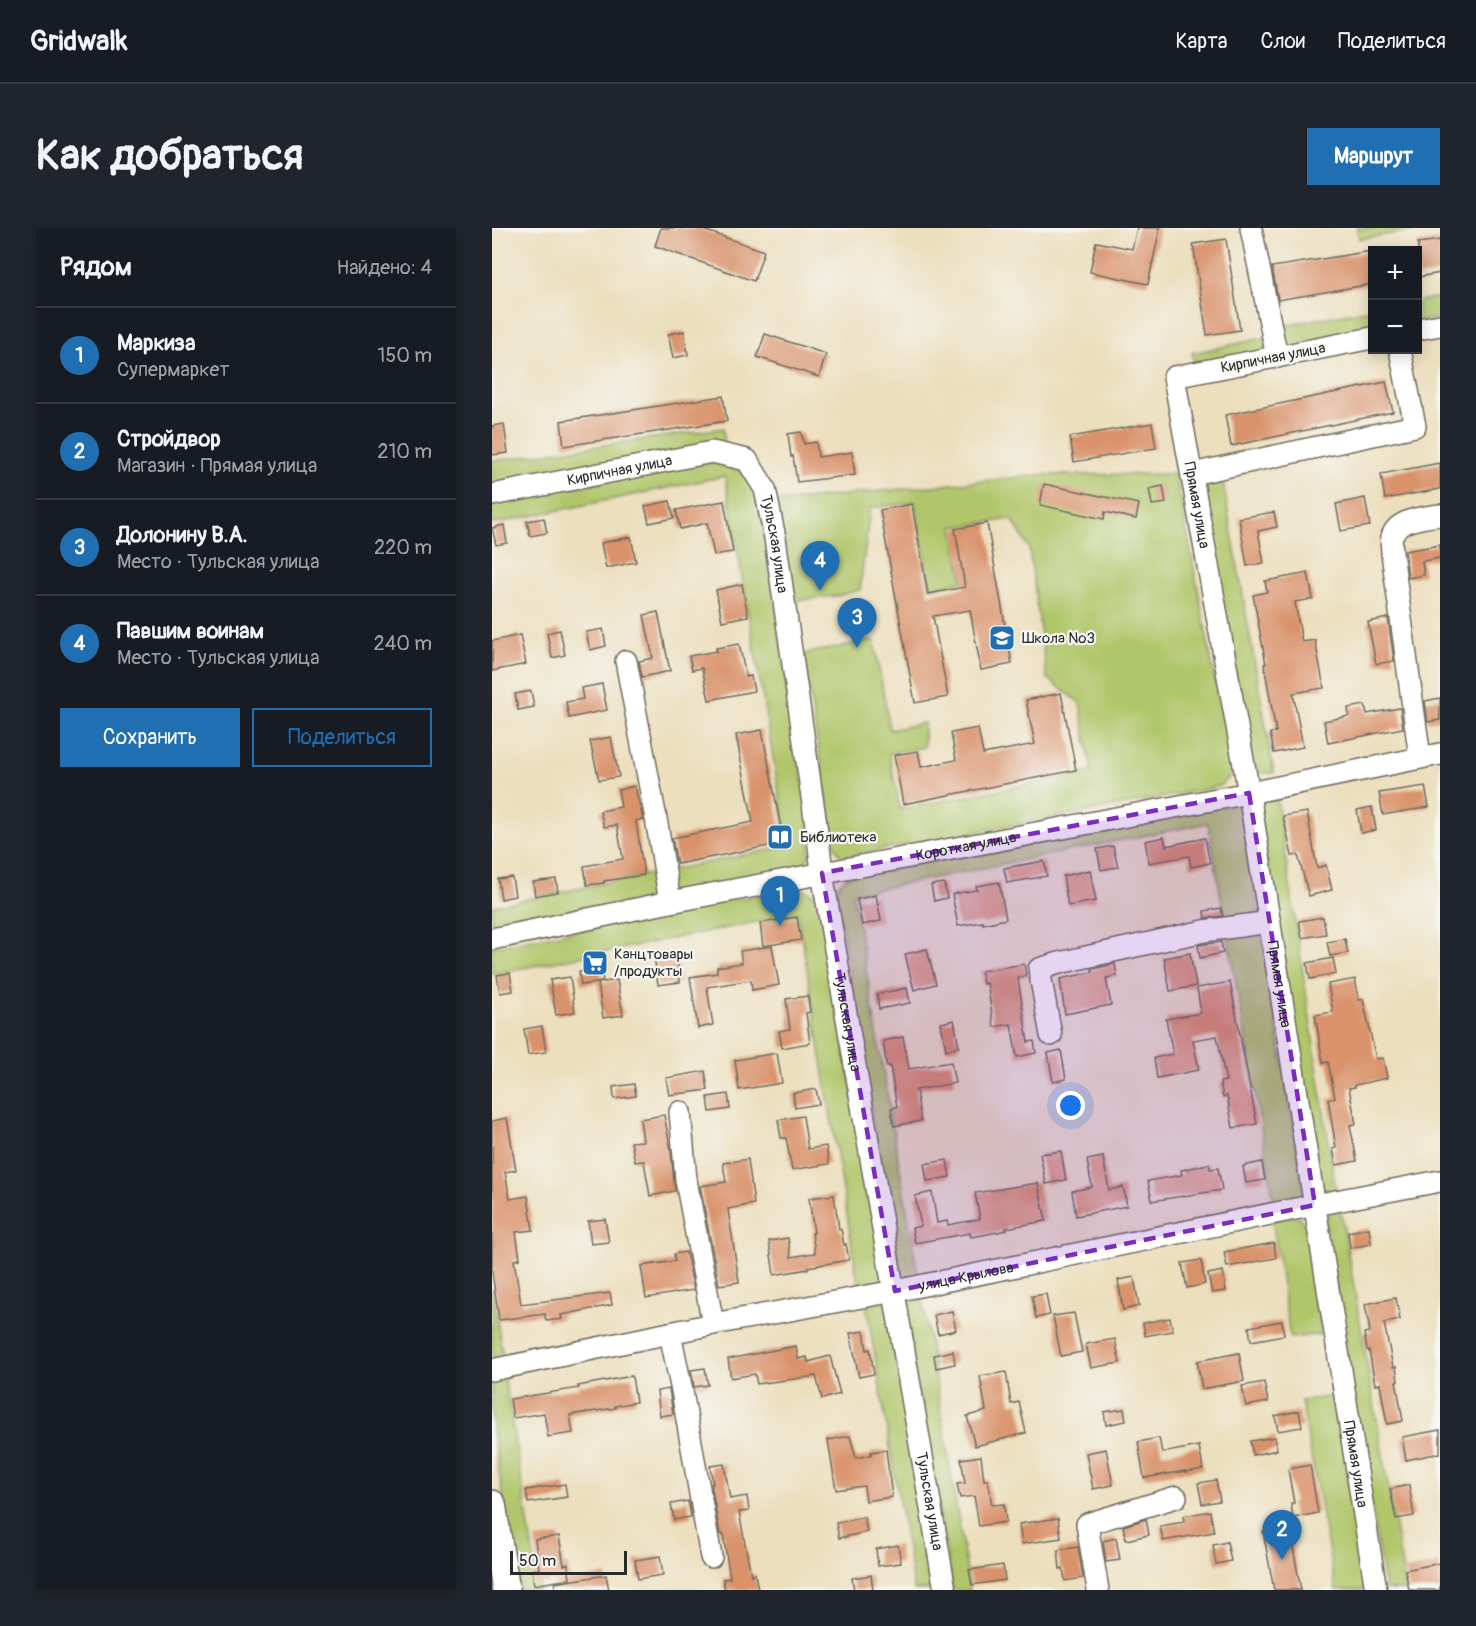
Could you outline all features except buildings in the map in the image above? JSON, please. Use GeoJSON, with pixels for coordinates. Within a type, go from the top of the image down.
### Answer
{"type":"FeatureCollection","features":[{"type":"Feature","properties":{"kind":"main road"},"geometry":{"type":"LineString","coordinates":[[492,1504],[506,1590]]}},
{"type":"Feature","properties":{"kind":"street"},"geometry":{"type":"LineString","coordinates":[[1251,228],[1277,357]]}},
{"type":"Feature","properties":{"kind":"street"},"geometry":{"type":"LineString","coordinates":[[1422,328],[1440,325]]}},
{"type":"Feature","properties":{"kind":"street","name":"Кирпичная улица"},"geometry":{"type":"LineString","coordinates":[[1174,377],[1368,339]]}},
{"type":"Feature","properties":{"kind":"street"},"geometry":{"type":"LineString","coordinates":[[1192,474],[1415,426],[1401,354]]}},
{"type":"Feature","properties":{"kind":"street","name":"Прямая улица"},"geometry":{"type":"LineString","coordinates":[[1174,377],[1249,793],[1376,1590]]}},
{"type":"Feature","properties":{"kind":"street","name":"Кирпичная улица"},"geometry":{"type":"LineString","coordinates":[[492,495],[712,452],[747,460]]}},
{"type":"Feature","properties":{"kind":"street","name":"Тульская улица"},"geometry":{"type":"LineString","coordinates":[[747,460],[765,489],[775,538],[822,873],[945,1590]]}},
{"type":"Feature","properties":{"kind":"street"},"geometry":{"type":"LineString","coordinates":[[1430,756],[1393,564],[1392,535],[1401,525],[1440,515]]}},
{"type":"Feature","properties":{"kind":"street"},"geometry":{"type":"LineString","coordinates":[[626,661],[657,824],[669,902]]}},
{"type":"Feature","properties":{"kind":"street","name":"Короткая улица"},"geometry":{"type":"LineString","coordinates":[[492,939],[669,902],[1249,793],[1430,756]]}},
{"type":"Feature","properties":{"kind":"street"},"geometry":{"type":"LineString","coordinates":[[1051,1035],[1039,969],[1204,931],[1270,922]]}},
{"type":"Feature","properties":{"kind":"street"},"geometry":{"type":"LineString","coordinates":[[680,1112],[686,1180],[713,1324]]}},
{"type":"Feature","properties":{"kind":"street","name":"улица Крылова"},"geometry":{"type":"LineString","coordinates":[[492,1370],[713,1324],[895,1292],[1440,1181]]}},
{"type":"Feature","properties":{"kind":"street"},"geometry":{"type":"LineString","coordinates":[[670,1333],[711,1557]]}},
{"type":"Feature","properties":{"kind":"street"},"geometry":{"type":"LineString","coordinates":[[1098,1590],[1087,1524],[1176,1497]]}},
{"type":"Feature","properties":{"kind":"highlighted area"},"geometry":{"type":"Polygon","coordinates":[[[1249,793],[1315,1205],[895,1291],[822,873],[1249,793]]]}},
{"type":"Feature","properties":{"kind":"green space"},"geometry":{"type":"Polygon","coordinates":[[[1357,228],[1430,228],[1359,239],[1357,228]]]}},
{"type":"Feature","properties":{"kind":"green space"},"geometry":{"type":"Polygon","coordinates":[[[1440,297],[1440,318],[1422,321],[1422,300],[1440,297]]]}},
{"type":"Feature","properties":{"kind":"green space"},"geometry":{"type":"Polygon","coordinates":[[[1368,310],[1368,331],[1279,347],[1275,327],[1368,310]]]}},
{"type":"Feature","properties":{"kind":"green space"},"geometry":{"type":"Polygon","coordinates":[[[1264,338],[1266,351],[1195,365],[1192,353],[1264,338]]]}},
{"type":"Feature","properties":{"kind":"green space"},"geometry":{"type":"Polygon","coordinates":[[[723,428],[725,445],[492,484],[492,461],[723,428]]]}},
{"type":"Feature","properties":{"kind":"green space"},"geometry":{"type":"Polygon","coordinates":[[[711,463],[738,471],[757,493],[811,835],[809,857],[797,871],[492,928],[492,906],[788,846],[725,476],[492,524],[492,504],[680,466],[711,463]]]}},
{"type":"Feature","properties":{"kind":"green space"},"geometry":{"type":"Polygon","coordinates":[[[1176,474],[1233,774],[1220,786],[1208,789],[841,857],[835,847],[803,654],[874,640],[890,730],[924,723],[924,747],[889,753],[900,809],[1092,772],[1080,703],[1047,678],[1029,548],[1012,519],[953,527],[963,582],[930,588],[915,502],[870,508],[860,590],[837,596],[793,601],[776,502],[1040,475],[1176,474]]]}},
{"type":"Feature","properties":{"kind":"green space"},"geometry":{"type":"Polygon","coordinates":[[[1222,477],[1274,773],[1261,773],[1250,764],[1202,491],[1208,478],[1222,477]]]}},
{"type":"Feature","properties":{"kind":"green space"},"geometry":{"type":"Polygon","coordinates":[[[1276,793],[1336,1192],[1325,1193],[1319,1187],[1258,808],[1265,799],[1276,793]]]}},
{"type":"Feature","properties":{"kind":"green space"},"geometry":{"type":"Polygon","coordinates":[[[1235,804],[1242,812],[1304,1191],[1298,1199],[1275,1207],[1208,823],[853,894],[919,1281],[906,1277],[897,1267],[836,894],[839,884],[849,876],[1235,804]]]}},
{"type":"Feature","properties":{"kind":"green space"},"geometry":{"type":"Polygon","coordinates":[[[801,888],[815,895],[821,913],[884,1274],[876,1285],[859,1289],[798,914],[492,974],[492,947],[801,888]]]}},
{"type":"Feature","properties":{"kind":"green space"},"geometry":{"type":"Polygon","coordinates":[[[1340,1206],[1406,1590],[1385,1590],[1325,1222],[1329,1214],[1340,1206]]]}},
{"type":"Feature","properties":{"kind":"green space"},"geometry":{"type":"Polygon","coordinates":[[[1299,1217],[1304,1223],[1308,1236],[1322,1334],[1290,1338],[1272,1218],[1299,1217]]]}},
{"type":"Feature","properties":{"kind":"green space"},"geometry":{"type":"Polygon","coordinates":[[[492,1288],[503,1358],[492,1356],[492,1288]]]}},
{"type":"Feature","properties":{"kind":"green space"},"geometry":{"type":"Polygon","coordinates":[[[921,1291],[970,1590],[953,1590],[902,1300],[921,1291]]]}},
{"type":"Feature","properties":{"kind":"green space"},"geometry":{"type":"Polygon","coordinates":[[[866,1303],[886,1304],[937,1590],[914,1590],[866,1303]]]}},
{"type":"Feature","properties":{"kind":"green space"},"geometry":{"type":"Polygon","coordinates":[[[504,1374],[539,1590],[519,1590],[492,1431],[492,1380],[504,1374]]]}},
{"type":"Feature","properties":{"kind":"green space"},"geometry":{"type":"Polygon","coordinates":[[[1334,1396],[1368,1590],[1336,1590],[1301,1401],[1334,1396]]]}},
{"type":"Feature","properties":{"kind":"place","name":"Павшим воинам"},"geometry":{"type":"Point","coordinates":[820,591]}},
{"type":"Feature","properties":{"kind":"place","name":"Школа №3"},"geometry":{"type":"Point","coordinates":[1002,638]}},
{"type":"Feature","properties":{"kind":"place","name":"Долонину В.А."},"geometry":{"type":"Point","coordinates":[857,648]}},
{"type":"Feature","properties":{"kind":"place","name":"Библиотека"},"geometry":{"type":"Point","coordinates":[780,837]}},
{"type":"Feature","properties":{"kind":"place","name":"Маркиза"},"geometry":{"type":"Point","coordinates":[780,926]}},
{"type":"Feature","properties":{"kind":"place","name":"Канцтовары /продукты"},"geometry":{"type":"Point","coordinates":[595,963]}},
{"type":"Feature","properties":{"kind":"place","name":"Стройдвор"},"geometry":{"type":"Point","coordinates":[1282,1560]}}]}
